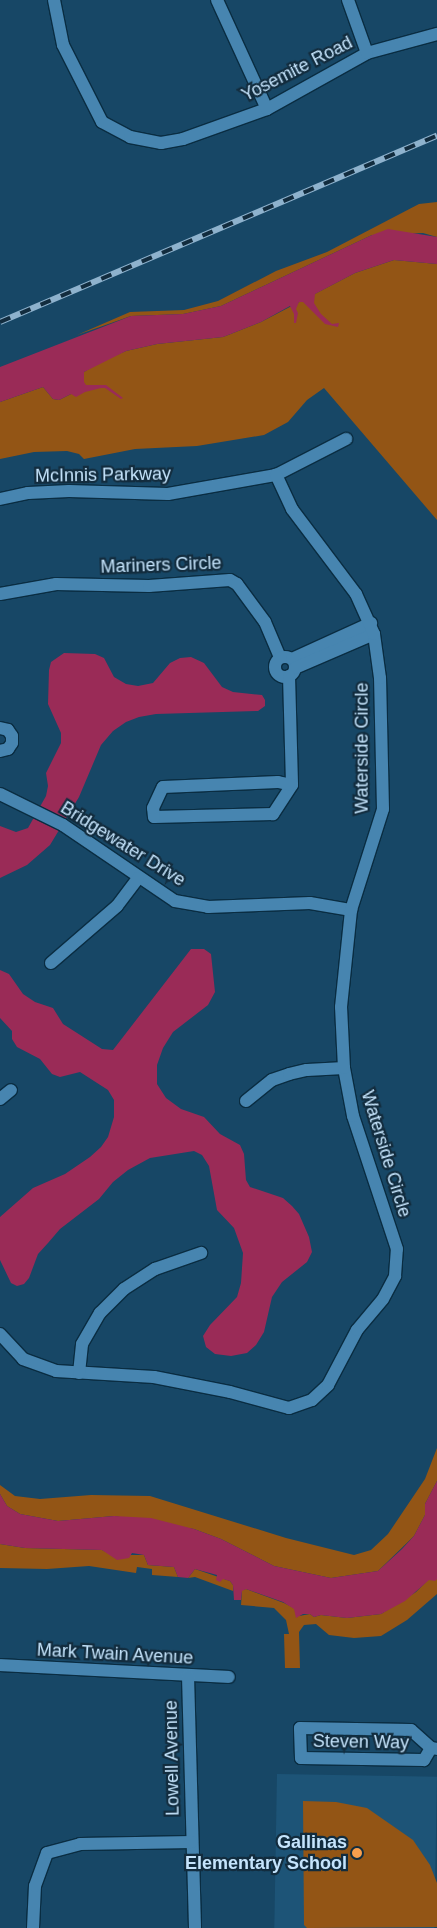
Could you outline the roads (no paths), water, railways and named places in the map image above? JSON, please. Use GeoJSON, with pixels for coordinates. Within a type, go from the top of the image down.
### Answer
{"type":"FeatureCollection","features":[{"type":"Feature","properties":{"kind":"street","name":"Yosemite Road"},"geometry":{"type":"LineString","coordinates":[[54,0],[63,45],[102,122],[130,137],[161,143],[183,139],[266,108],[366,53],[437,34]]}},
{"type":"Feature","properties":{"kind":"street"},"geometry":{"type":"LineString","coordinates":[[217,0],[266,108]]}},
{"type":"Feature","properties":{"kind":"street"},"geometry":{"type":"LineString","coordinates":[[348,0],[366,53]]}},
{"type":"Feature","properties":{"kind":"street","name":"McInnis Parkway"},"geometry":{"type":"LineString","coordinates":[[0,499],[28,493],[68,491],[168,494],[276,475],[346,440]]}},
{"type":"Feature","properties":{"kind":"street","name":"Waterside Circle"},"geometry":{"type":"LineString","coordinates":[[0,1334],[23,1359],[56,1371],[154,1377],[230,1392],[289,1408],[312,1400],[328,1385],[358,1330],[383,1299],[395,1276],[397,1249],[353,1116],[344,1068],[341,1007],[350,910],[383,809],[380,678],[373,628],[356,594],[292,509],[276,475]]}},
{"type":"Feature","properties":{"kind":"street","name":"Mariners Circle"},"geometry":{"type":"LineString","coordinates":[[0,594],[56,584],[149,586],[230,580],[237,584],[265,622],[289,665],[292,785]]}},
{"type":"Feature","properties":{"kind":"street"},"geometry":{"type":"LineString","coordinates":[[289,665],[373,628]]}},
{"type":"Feature","properties":{"kind":"street"},"geometry":{"type":"LineString","coordinates":[[0,728],[8,730],[12,736],[12,743],[8,749],[1,753]]}},
{"type":"Feature","properties":{"kind":"street"},"geometry":{"type":"LineString","coordinates":[[278,782],[292,785],[273,814],[154,817],[153,808],[163,787],[278,782]]}},
{"type":"Feature","properties":{"kind":"street","name":"Bridgewater Drive"},"geometry":{"type":"LineString","coordinates":[[0,794],[36,810],[63,825],[138,878],[175,900],[208,907],[310,902],[350,910]]}},
{"type":"Feature","properties":{"kind":"street"},"geometry":{"type":"LineString","coordinates":[[51,964],[118,906],[138,878]]}},
{"type":"Feature","properties":{"kind":"street"},"geometry":{"type":"LineString","coordinates":[[246,1101],[272,1080],[308,1070],[344,1068]]}},
{"type":"Feature","properties":{"kind":"street"},"geometry":{"type":"LineString","coordinates":[[0,1099],[11,1090]]}},
{"type":"Feature","properties":{"kind":"street"},"geometry":{"type":"LineString","coordinates":[[78,1373],[82,1344],[100,1313],[124,1289],[155,1269],[201,1253]]}},
{"type":"Feature","properties":{"kind":"street","name":"Mark Twain Avenue"},"geometry":{"type":"LineString","coordinates":[[0,1665],[229,1677]]}},
{"type":"Feature","properties":{"kind":"street","name":"Lowell Avenue"},"geometry":{"type":"LineString","coordinates":[[188,1676],[196,1928]]}},
{"type":"Feature","properties":{"kind":"street","name":"Steven Way"},"geometry":{"type":"LineString","coordinates":[[300,1728],[410,1730],[434,1749],[424,1760],[301,1758],[300,1728]]}},
{"type":"Feature","properties":{"kind":"street"},"geometry":{"type":"LineString","coordinates":[[33,1928],[35,1886],[47,1853],[80,1844],[192,1842]]}},
{"type":"Feature","properties":{"kind":"railway"},"geometry":{"type":"LineString","coordinates":[[0,322],[437,136]]}},
{"type":"Feature","properties":{"kind":"place","name":"Gallinas Elementary School"},"geometry":{"type":"Point","coordinates":[357,1853]}}]}
